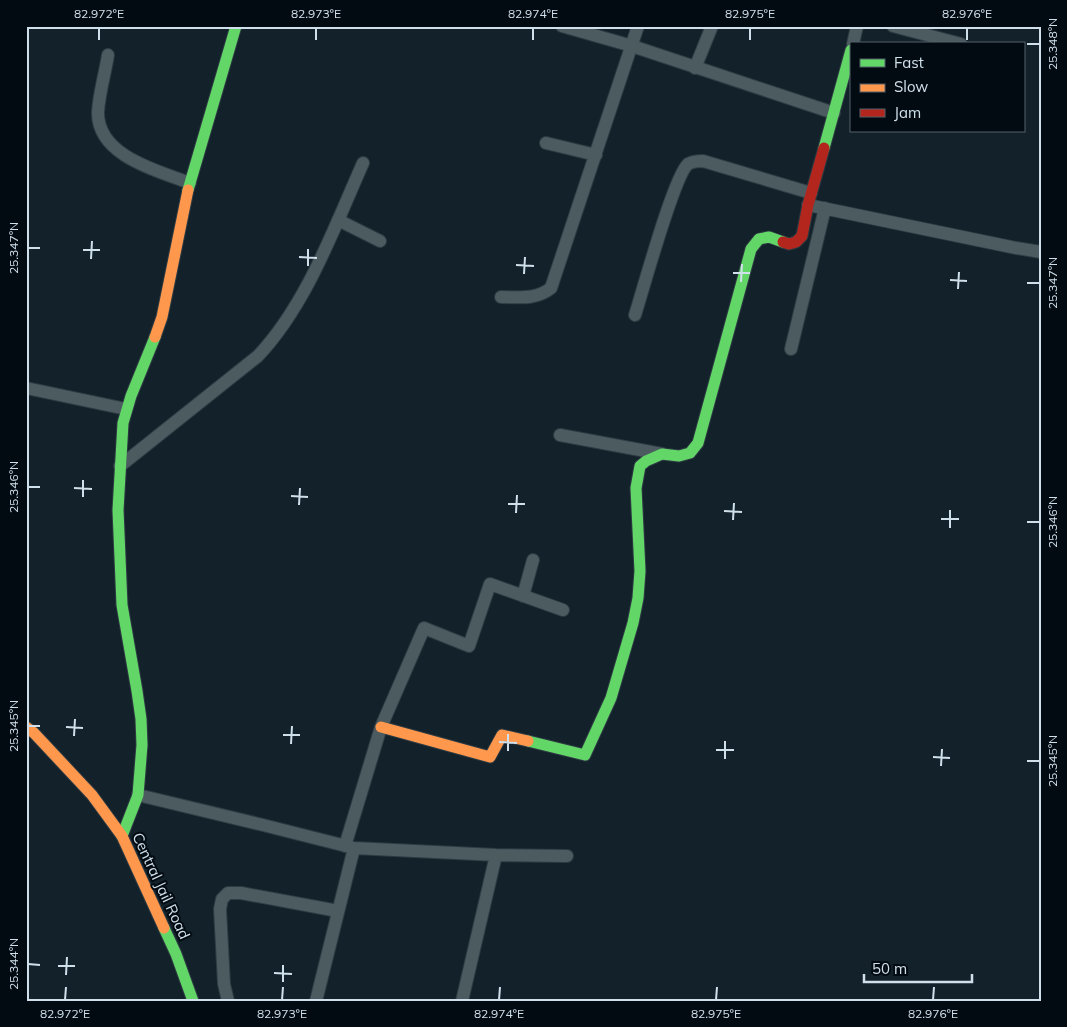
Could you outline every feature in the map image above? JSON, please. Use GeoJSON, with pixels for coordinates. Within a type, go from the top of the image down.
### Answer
{"type":"FeatureCollection","features":[{"type":"Feature","properties":{"kind":"street"},"geometry":{"type":"LineString","coordinates":[[122,836],[138,795],[141,754],[141,719],[122,605],[118,510],[123,424],[126,409],[162,317],[190,183],[236,26]]}},
{"type":"Feature","properties":{"kind":"street"},"geometry":{"type":"LineString","coordinates":[[562,26],[632,46],[834,112]]}},
{"type":"Feature","properties":{"kind":"street"},"geometry":{"type":"LineString","coordinates":[[501,297],[533,297],[544,294],[551,288],[638,26]]}},
{"type":"Feature","properties":{"kind":"street"},"geometry":{"type":"LineString","coordinates":[[695,68],[712,26]]}},
{"type":"Feature","properties":{"kind":"street"},"geometry":{"type":"LineString","coordinates":[[854,42],[858,26]]}},
{"type":"Feature","properties":{"kind":"street"},"geometry":{"type":"LineString","coordinates":[[893,26],[954,42]]}},
{"type":"Feature","properties":{"kind":"street"},"geometry":{"type":"LineString","coordinates":[[560,435],[679,456],[690,453],[698,443],[751,249],[759,239],[769,237],[788,244],[796,242],[802,236],[810,199],[850,54]]}},
{"type":"Feature","properties":{"kind":"street"},"geometry":{"type":"LineString","coordinates":[[108,55],[98,113],[102,128],[112,145],[130,160],[190,183]]}},
{"type":"Feature","properties":{"kind":"street"},"geometry":{"type":"LineString","coordinates":[[546,143],[596,155]]}},
{"type":"Feature","properties":{"kind":"street"},"geometry":{"type":"LineString","coordinates":[[635,314],[676,186],[688,165],[694,161],[703,161],[810,199],[825,208],[1041,252]]}},
{"type":"Feature","properties":{"kind":"street"},"geometry":{"type":"LineString","coordinates":[[120,466],[258,356],[271,342],[297,304],[338,220],[363,163]]}},
{"type":"Feature","properties":{"kind":"street"},"geometry":{"type":"LineString","coordinates":[[790,349],[825,208]]}},
{"type":"Feature","properties":{"kind":"street"},"geometry":{"type":"LineString","coordinates":[[338,220],[380,241]]}},
{"type":"Feature","properties":{"kind":"street"},"geometry":{"type":"LineString","coordinates":[[26,388],[126,409]]}},
{"type":"Feature","properties":{"kind":"street"},"geometry":{"type":"LineString","coordinates":[[381,727],[490,757],[502,735],[585,755],[611,698],[633,623],[638,598],[640,571],[636,488],[638,473],[640,466],[646,461],[662,454]]}},
{"type":"Feature","properties":{"kind":"street"},"geometry":{"type":"LineString","coordinates":[[523,596],[533,560]]}},
{"type":"Feature","properties":{"kind":"street"},"geometry":{"type":"LineString","coordinates":[[316,1001],[338,911],[349,847],[381,727],[424,628],[468,646],[490,584],[563,610]]}},
{"type":"Feature","properties":{"kind":"street","name":"Central Jail Road"},"geometry":{"type":"LineString","coordinates":[[26,727],[34,733],[92,795],[122,836],[176,954],[193,1001]]}},
{"type":"Feature","properties":{"kind":"street"},"geometry":{"type":"LineString","coordinates":[[138,795],[349,847],[496,855],[567,856]]}},
{"type":"Feature","properties":{"kind":"street"},"geometry":{"type":"LineString","coordinates":[[462,1001],[496,855]]}},
{"type":"Feature","properties":{"kind":"street"},"geometry":{"type":"LineString","coordinates":[[228,1001],[224,984],[220,909],[222,899],[228,893],[241,893],[338,911]]}},
{"type":"Feature","properties":{"kind":"street"},"geometry":{"type":"LineString","coordinates":[[176,954],[183,1001]]}},
{"type":"Feature","properties":{"kind":"traffic: fast"},"geometry":{"type":"LineString","coordinates":[[188,190],[236,26]]}},
{"type":"Feature","properties":{"kind":"traffic: fast"},"geometry":{"type":"LineString","coordinates":[[824,148],[850,54]]}},
{"type":"Feature","properties":{"kind":"traffic: fast"},"geometry":{"type":"LineString","coordinates":[[528,741],[585,755],[611,698],[633,623],[638,598],[640,571],[636,488],[640,466],[646,461],[662,454],[679,456],[690,453],[698,443],[751,249],[759,239],[769,237],[783,242]]}},
{"type":"Feature","properties":{"kind":"traffic: fast"},"geometry":{"type":"LineString","coordinates":[[122,836],[138,795],[142,745],[141,719],[122,605],[118,510],[123,423],[131,396],[155,337]]}},
{"type":"Feature","properties":{"kind":"traffic: fast"},"geometry":{"type":"LineString","coordinates":[[164,928],[176,954],[193,1001]]}},
{"type":"Feature","properties":{"kind":"traffic: slow"},"geometry":{"type":"LineString","coordinates":[[155,337],[162,317],[188,190]]}},
{"type":"Feature","properties":{"kind":"traffic: slow"},"geometry":{"type":"LineString","coordinates":[[26,727],[34,733],[92,795],[122,836],[164,928]]}},
{"type":"Feature","properties":{"kind":"traffic: slow"},"geometry":{"type":"LineString","coordinates":[[381,727],[490,757],[502,735],[528,741]]}},
{"type":"Feature","properties":{"kind":"traffic: jam"},"geometry":{"type":"LineString","coordinates":[[783,242],[789,244],[796,242],[802,236],[808,205],[824,148]]}}]}
